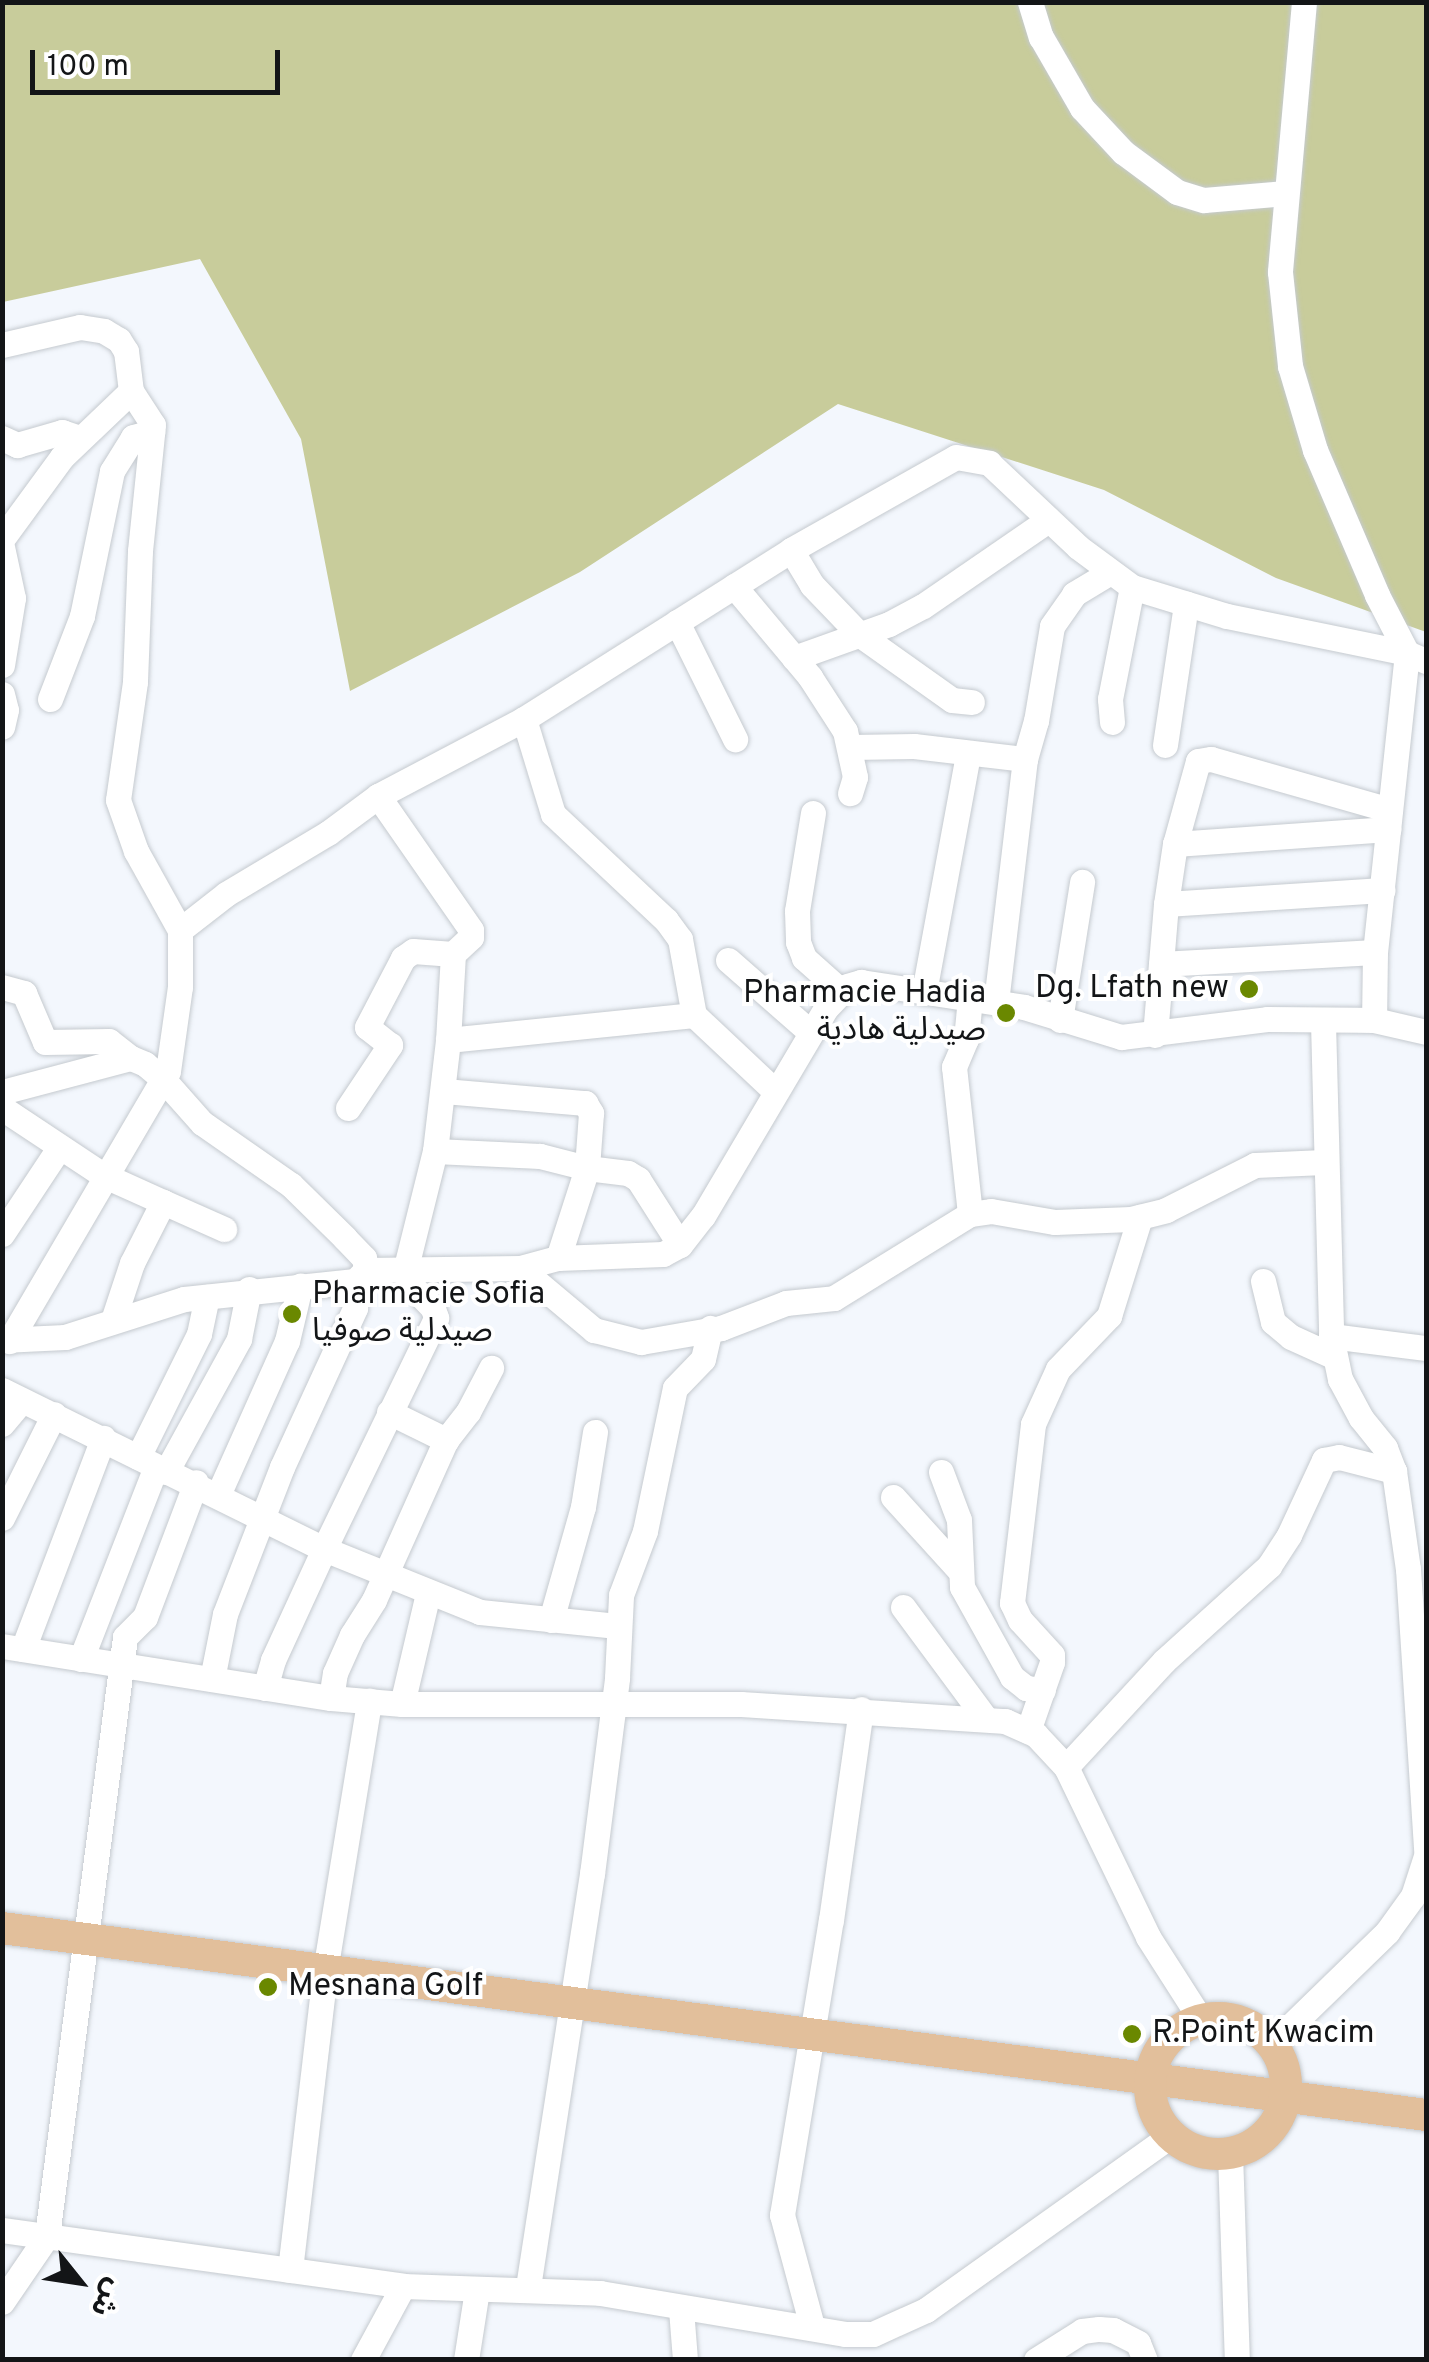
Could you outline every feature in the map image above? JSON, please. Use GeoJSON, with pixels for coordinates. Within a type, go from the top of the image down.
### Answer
{"type":"FeatureCollection","features":[{"type":"Feature","properties":{"kind":"main road"},"geometry":{"type":"LineString","coordinates":[[2,1908],[85,1930]]}},
{"type":"Feature","properties":{"kind":"main road"},"geometry":{"type":"LineString","coordinates":[[2,1928],[85,1930],[1286,2087],[1426,2115]]}},
{"type":"Feature","properties":{"kind":"main road"},"geometry":{"type":"LineString","coordinates":[[1201,2020],[1240,2021],[1272,2044],[1286,2087],[1267,2134],[1230,2153],[1198,2151],[1170,2135],[1154,2109],[1153,2070],[1174,2035],[1201,2020]]}},
{"type":"Feature","properties":{"kind":"main road"},"geometry":{"type":"LineString","coordinates":[[1286,2087],[1426,2094]]}},
{"type":"Feature","properties":{"kind":"street"},"geometry":{"type":"LineString","coordinates":[[1030,2],[1041,37],[1082,108],[1123,152],[1177,192],[1204,200],[1286,193]]}},
{"type":"Feature","properties":{"kind":"street"},"geometry":{"type":"LineString","coordinates":[[1304,2],[1286,193],[1281,298],[1301,410],[1345,524],[1417,657],[1389,820],[1375,952],[1374,1020]]}},
{"type":"Feature","properties":{"kind":"street"},"geometry":{"type":"LineString","coordinates":[[2,345],[80,328],[104,331],[119,340],[126,352],[132,391],[152,422],[140,552],[135,682],[118,800],[136,851],[180,930],[180,987],[168,1071],[6,1340]]}},
{"type":"Feature","properties":{"kind":"street"},"geometry":{"type":"LineString","coordinates":[[2,539],[79,438],[132,391]]}},
{"type":"Feature","properties":{"kind":"street"},"geometry":{"type":"LineString","coordinates":[[2,438],[17,445],[62,432],[79,438]]}},
{"type":"Feature","properties":{"kind":"street"},"geometry":{"type":"LineString","coordinates":[[50,699],[82,616],[112,471],[133,437],[152,432]]}},
{"type":"Feature","properties":{"kind":"street"},"geometry":{"type":"LineString","coordinates":[[180,930],[226,894],[328,833],[378,796],[524,719],[791,550],[956,457],[989,463],[1048,520],[1108,572],[1132,587],[1335,641],[1417,657]]}},
{"type":"Feature","properties":{"kind":"street"},"geometry":{"type":"LineString","coordinates":[[794,658],[923,606],[1048,520]]}},
{"type":"Feature","properties":{"kind":"street"},"geometry":{"type":"LineString","coordinates":[[2,547],[13,598],[2,665]]}},
{"type":"Feature","properties":{"kind":"street"},"geometry":{"type":"LineString","coordinates":[[791,550],[812,584],[859,634],[952,700],[972,702]]}},
{"type":"Feature","properties":{"kind":"street"},"geometry":{"type":"LineString","coordinates":[[996,1002],[1025,759],[1036,722],[1052,626],[1065,603],[1086,584],[1108,572]]}},
{"type":"Feature","properties":{"kind":"street"},"geometry":{"type":"LineString","coordinates":[[734,586],[835,714],[851,747],[855,777],[850,792]]}},
{"type":"Feature","properties":{"kind":"street"},"geometry":{"type":"LineString","coordinates":[[1112,722],[1110,700],[1132,587]]}},
{"type":"Feature","properties":{"kind":"street"},"geometry":{"type":"LineString","coordinates":[[1165,745],[1186,604]]}},
{"type":"Feature","properties":{"kind":"street"},"geometry":{"type":"LineString","coordinates":[[677,622],[735,739]]}},
{"type":"Feature","properties":{"kind":"street"},"geometry":{"type":"LineString","coordinates":[[2,694],[6,710],[2,727]]}},
{"type":"Feature","properties":{"kind":"street"},"geometry":{"type":"LineString","coordinates":[[524,719],[553,814],[680,939],[694,1015],[775,1091]]}},
{"type":"Feature","properties":{"kind":"street"},"geometry":{"type":"LineString","coordinates":[[851,747],[914,746],[1025,759]]}},
{"type":"Feature","properties":{"kind":"street"},"geometry":{"type":"LineString","coordinates":[[924,992],[968,754]]}},
{"type":"Feature","properties":{"kind":"street"},"geometry":{"type":"LineString","coordinates":[[1155,1035],[1166,904],[1176,844],[1194,766],[1202,757],[1389,820]]}},
{"type":"Feature","properties":{"kind":"street"},"geometry":{"type":"LineString","coordinates":[[265,1688],[272,1660],[436,1318],[433,1308],[410,1284],[405,1271],[435,1151],[444,1091],[453,954],[471,937],[472,930],[378,796]]}},
{"type":"Feature","properties":{"kind":"street"},"geometry":{"type":"LineString","coordinates":[[813,812],[797,910],[798,942],[804,958],[841,992]]}},
{"type":"Feature","properties":{"kind":"street"},"geometry":{"type":"LineString","coordinates":[[1176,844],[1389,820]]}},
{"type":"Feature","properties":{"kind":"street"},"geometry":{"type":"LineString","coordinates":[[1060,1020],[1082,882]]}},
{"type":"Feature","properties":{"kind":"street"},"geometry":{"type":"LineString","coordinates":[[1166,904],[1383,890]]}},
{"type":"Feature","properties":{"kind":"street"},"geometry":{"type":"LineString","coordinates":[[348,1108],[390,1045],[367,1027],[403,958],[413,950],[453,954]]}},
{"type":"Feature","properties":{"kind":"street"},"geometry":{"type":"LineString","coordinates":[[1161,964],[1375,952]]}},
{"type":"Feature","properties":{"kind":"street"},"geometry":{"type":"LineString","coordinates":[[728,960],[810,1032]]}},
{"type":"Feature","properties":{"kind":"street"},"geometry":{"type":"LineString","coordinates":[[6,1340],[64,1337],[184,1299],[250,1289],[405,1271],[520,1268],[558,1258],[664,1254],[680,1244],[703,1216],[810,1032],[841,992],[861,982],[996,1002],[1121,1038],[1243,1020],[1374,1020],[1426,1032]]}},
{"type":"Feature","properties":{"kind":"street"},"geometry":{"type":"LineString","coordinates":[[2,986],[24,993],[45,1042],[108,1041],[145,1064],[202,1123],[305,1198],[364,1258],[355,1308],[260,1519],[224,1614],[212,1679]]}},
{"type":"Feature","properties":{"kind":"street"},"geometry":{"type":"LineString","coordinates":[[970,998],[966,1040],[954,1067],[970,1214]]}},
{"type":"Feature","properties":{"kind":"street"},"geometry":{"type":"LineString","coordinates":[[448,1040],[694,1015]]}},
{"type":"Feature","properties":{"kind":"street"},"geometry":{"type":"LineString","coordinates":[[1272,2044],[1387,1932],[1413,1896],[1426,1853],[1419,1782],[1421,1660],[1394,1471],[1385,1448],[1361,1418],[1340,1379],[1333,1347],[1324,1162],[1324,1022]]}},
{"type":"Feature","properties":{"kind":"street"},"geometry":{"type":"LineString","coordinates":[[2,1092],[131,1058]]}},
{"type":"Feature","properties":{"kind":"street"},"geometry":{"type":"LineString","coordinates":[[444,1091],[585,1104],[591,1112],[586,1184],[558,1258]]}},
{"type":"Feature","properties":{"kind":"street"},"geometry":{"type":"LineString","coordinates":[[2,1108],[102,1175],[224,1229]]}},
{"type":"Feature","properties":{"kind":"street"},"geometry":{"type":"LineString","coordinates":[[2,1234],[59,1148]]}},
{"type":"Feature","properties":{"kind":"street"},"geometry":{"type":"LineString","coordinates":[[435,1151],[540,1156],[628,1173],[638,1179],[680,1244]]}},
{"type":"Feature","properties":{"kind":"street"},"geometry":{"type":"LineString","coordinates":[[520,1268],[583,1322],[609,1337],[641,1342],[721,1328],[770,1307],[834,1298],[970,1214],[991,1212],[1055,1222],[1140,1217],[1186,1200],[1256,1165],[1324,1162]]}},
{"type":"Feature","properties":{"kind":"street"},"geometry":{"type":"LineString","coordinates":[[113,1320],[132,1263],[163,1202]]}},
{"type":"Feature","properties":{"kind":"street"},"geometry":{"type":"LineString","coordinates":[[1028,1731],[1052,1655],[1020,1620],[1012,1603],[1033,1424],[1058,1369],[1108,1316],[1140,1217]]}},
{"type":"Feature","properties":{"kind":"street"},"geometry":{"type":"LineString","coordinates":[[1262,1281],[1272,1322],[1290,1337],[1333,1347],[1426,1348]]}},
{"type":"Feature","properties":{"kind":"street"},"geometry":{"type":"LineString","coordinates":[[2,2302],[47,2236],[125,1637],[146,1617],[207,1489],[287,1341],[300,1286]]}},
{"type":"Feature","properties":{"kind":"street"},"geometry":{"type":"LineString","coordinates":[[154,1465],[239,1339],[250,1289]]}},
{"type":"Feature","properties":{"kind":"street"},"geometry":{"type":"LineString","coordinates":[[81,1658],[154,1465],[199,1334],[207,1297]]}},
{"type":"Feature","properties":{"kind":"street"},"geometry":{"type":"LineString","coordinates":[[528,2287],[614,1705],[621,1595],[645,1531],[675,1388],[702,1359],[710,1328]]}},
{"type":"Feature","properties":{"kind":"street"},"geometry":{"type":"LineString","coordinates":[[332,1698],[336,1673],[406,1532],[446,1440],[468,1412],[490,1368]]}},
{"type":"Feature","properties":{"kind":"street"},"geometry":{"type":"LineString","coordinates":[[2,1424],[12,1395],[207,1489],[260,1519],[428,1593],[480,1612],[617,1626]]}},
{"type":"Feature","properties":{"kind":"street"},"geometry":{"type":"LineString","coordinates":[[389,1412],[446,1440]]}},
{"type":"Feature","properties":{"kind":"street"},"geometry":{"type":"LineString","coordinates":[[2,1518],[54,1414]]}},
{"type":"Feature","properties":{"kind":"street"},"geometry":{"type":"LineString","coordinates":[[550,1620],[583,1507],[595,1432]]}},
{"type":"Feature","properties":{"kind":"street"},"geometry":{"type":"LineString","coordinates":[[103,1438],[13,1648],[332,1698],[402,1704],[861,1709],[986,1718],[1028,1731],[1066,1767],[1148,1937],[1201,2020]]}},
{"type":"Feature","properties":{"kind":"street"},"geometry":{"type":"LineString","coordinates":[[1066,1767],[1164,1661],[1268,1566],[1289,1535],[1324,1460],[1338,1457],[1394,1471]]}},
{"type":"Feature","properties":{"kind":"street"},"geometry":{"type":"LineString","coordinates":[[940,1472],[959,1520],[962,1587],[1012,1677],[1026,1688],[1044,1690]]}},
{"type":"Feature","properties":{"kind":"street"},"geometry":{"type":"LineString","coordinates":[[892,1497],[960,1572]]}},
{"type":"Feature","properties":{"kind":"street"},"geometry":{"type":"LineString","coordinates":[[402,1704],[428,1593]]}},
{"type":"Feature","properties":{"kind":"street"},"geometry":{"type":"LineString","coordinates":[[903,1607],[986,1718]]}},
{"type":"Feature","properties":{"kind":"street"},"geometry":{"type":"LineString","coordinates":[[290,2270],[327,1962],[369,1701]]}},
{"type":"Feature","properties":{"kind":"street"},"geometry":{"type":"LineString","coordinates":[[812,2326],[782,2231],[782,2215],[861,1709]]}},
{"type":"Feature","properties":{"kind":"street"},"geometry":{"type":"LineString","coordinates":[[2,2230],[403,2286],[477,2290],[528,2287],[600,2293],[860,2335],[902,2324],[1170,2135]]}},
{"type":"Feature","properties":{"kind":"street"},"geometry":{"type":"LineString","coordinates":[[1230,2153],[1237,2360]]}},
{"type":"Feature","properties":{"kind":"street"},"geometry":{"type":"LineString","coordinates":[[363,2360],[403,2286]]}},
{"type":"Feature","properties":{"kind":"street"},"geometry":{"type":"LineString","coordinates":[[466,2360],[477,2290]]}},
{"type":"Feature","properties":{"kind":"street"},"geometry":{"type":"LineString","coordinates":[[681,2308],[686,2360]]}},
{"type":"Feature","properties":{"kind":"street"},"geometry":{"type":"LineString","coordinates":[[1036,2360],[1082,2331],[1099,2329],[1114,2330],[1138,2343],[1145,2360]]}},
{"type":"Feature","properties":{"kind":"green space"},"geometry":{"type":"Polygon","coordinates":[[[2,3],[1426,3],[1426,632],[1276,578],[1104,490],[838,404],[580,572],[350,691],[301,439],[200,259],[3,302],[2,3]]]}},
{"type":"Feature","properties":{"kind":"place","name":"Dg. Lfath new"},"geometry":{"type":"Point","coordinates":[1249,989]}},
{"type":"Feature","properties":{"kind":"place","name":"Pharmacie Hadia صيدلية هادية"},"geometry":{"type":"Point","coordinates":[1006,1013]}},
{"type":"Feature","properties":{"kind":"place","name":"Pharmacie Sofia صيدلية صوفيا"},"geometry":{"type":"Point","coordinates":[292,1314]}},
{"type":"Feature","properties":{"kind":"place","name":"Mesnana Golf"},"geometry":{"type":"Point","coordinates":[268,1987]}},
{"type":"Feature","properties":{"kind":"place","name":"R.Point Kwacim"},"geometry":{"type":"Point","coordinates":[1132,2034]}}]}
